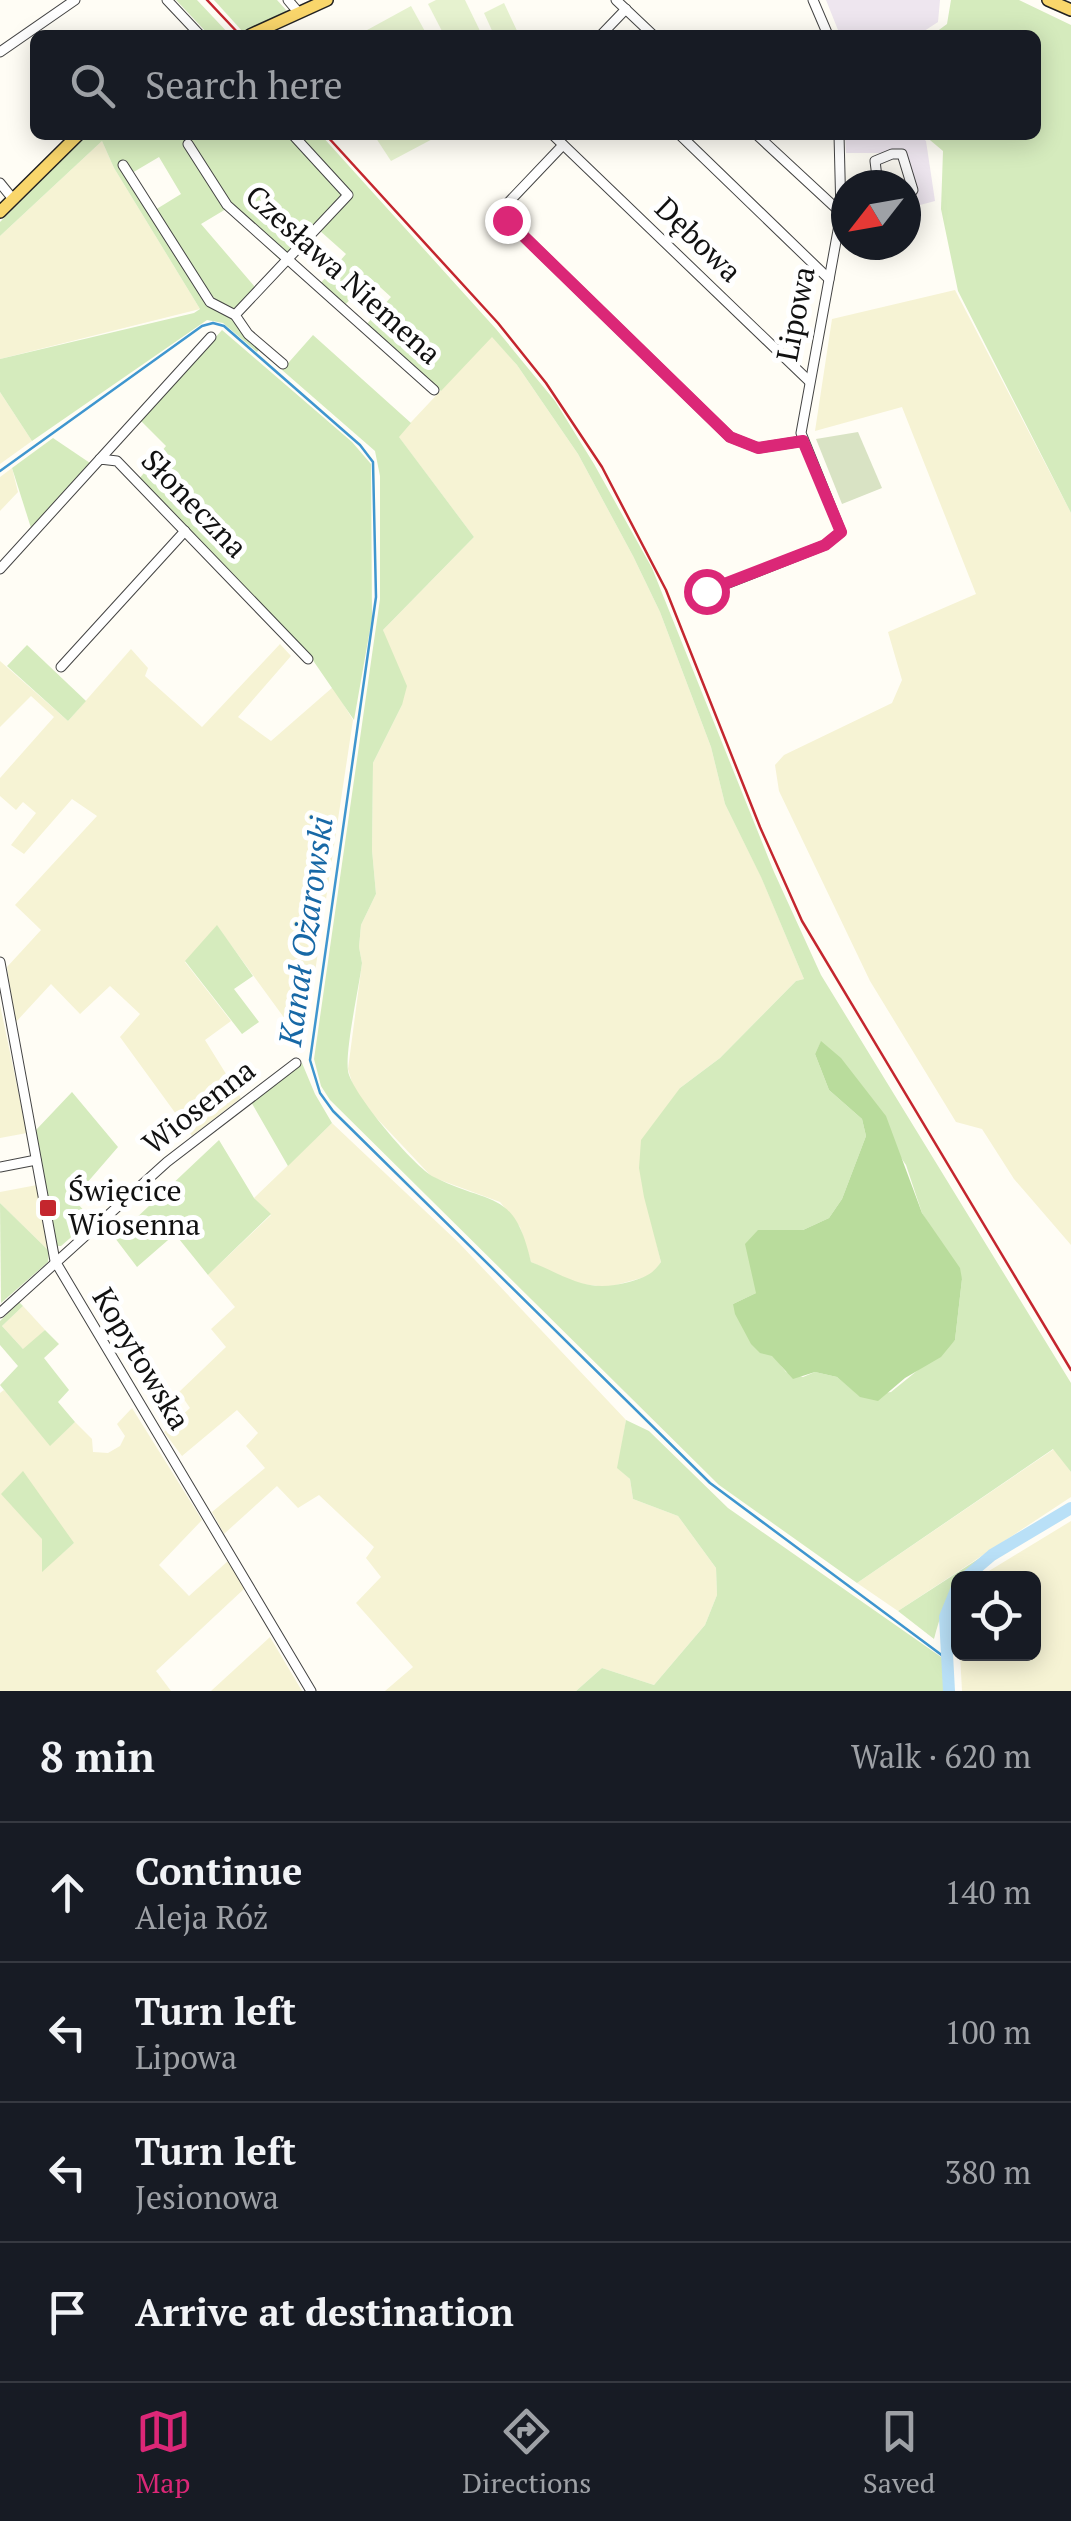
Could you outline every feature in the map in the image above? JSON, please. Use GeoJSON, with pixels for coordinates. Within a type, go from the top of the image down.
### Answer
{"type":"FeatureCollection","features":[{"type":"Feature","properties":{"kind":"main road"},"geometry":{"type":"LineString","coordinates":[[261,30],[326,0]]}},
{"type":"Feature","properties":{"kind":"main road"},"geometry":{"type":"LineString","coordinates":[[1048,0],[1068,9]]}},
{"type":"Feature","properties":{"kind":"main road"},"geometry":{"type":"LineString","coordinates":[[0,212],[73,140]]}},
{"type":"Feature","properties":{"kind":"street"},"geometry":{"type":"LineString","coordinates":[[32,30],[75,0]]}},
{"type":"Feature","properties":{"kind":"street"},"geometry":{"type":"LineString","coordinates":[[167,0],[195,30]]}},
{"type":"Feature","properties":{"kind":"street"},"geometry":{"type":"LineString","coordinates":[[288,0],[300,12]]}},
{"type":"Feature","properties":{"kind":"street"},"geometry":{"type":"LineString","coordinates":[[616,0],[648,30]]}},
{"type":"Feature","properties":{"kind":"street"},"geometry":{"type":"LineString","coordinates":[[812,0],[826,30]]}},
{"type":"Feature","properties":{"kind":"street"},"geometry":{"type":"LineString","coordinates":[[606,30],[626,9]]}},
{"type":"Feature","properties":{"kind":"street"},"geometry":{"type":"LineString","coordinates":[[0,52],[30,31]]}},
{"type":"Feature","properties":{"kind":"street"},"geometry":{"type":"LineString","coordinates":[[235,315],[348,194],[298,140]]}},
{"type":"Feature","properties":{"kind":"street","name":"Dębowa"},"geometry":{"type":"LineString","coordinates":[[558,140],[809,381]]}},
{"type":"Feature","properties":{"kind":"street"},"geometry":{"type":"LineString","coordinates":[[685,140],[828,279]]}},
{"type":"Feature","properties":{"kind":"street"},"geometry":{"type":"LineString","coordinates":[[763,140],[831,198]]}},
{"type":"Feature","properties":{"kind":"street","name":"Lipowa"},"geometry":{"type":"LineString","coordinates":[[839,140],[840,170]]}},
{"type":"Feature","properties":{"kind":"street","name":"Czesława Niemena"},"geometry":{"type":"LineString","coordinates":[[188,144],[227,206],[434,390]]}},
{"type":"Feature","properties":{"kind":"street"},"geometry":{"type":"LineString","coordinates":[[563,145],[506,205],[507,220],[730,437],[758,448],[803,441]]}},
{"type":"Feature","properties":{"kind":"street"},"geometry":{"type":"LineString","coordinates":[[876,170],[875,161],[882,156],[902,154],[907,170]]}},
{"type":"Feature","properties":{"kind":"street"},"geometry":{"type":"LineString","coordinates":[[123,165],[210,302],[235,315],[248,334],[283,364]]}},
{"type":"Feature","properties":{"kind":"street"},"geometry":{"type":"LineString","coordinates":[[0,182],[13,199]]}},
{"type":"Feature","properties":{"kind":"street","name":"Lipowa"},"geometry":{"type":"LineString","coordinates":[[700,590],[716,588],[825,545],[841,532],[802,433],[832,260]]}},
{"type":"Feature","properties":{"kind":"street"},"geometry":{"type":"LineString","coordinates":[[100,459],[211,336]]}},
{"type":"Feature","properties":{"kind":"street","name":"Słoneczna"},"geometry":{"type":"LineString","coordinates":[[0,569],[100,459],[118,461],[308,659]]}},
{"type":"Feature","properties":{"kind":"street"},"geometry":{"type":"LineString","coordinates":[[61,667],[184,531]]}},
{"type":"Feature","properties":{"kind":"street","name":"Kopytowska"},"geometry":{"type":"LineString","coordinates":[[0,962],[55,1261],[311,1691]]}},
{"type":"Feature","properties":{"kind":"street","name":"Wiosenna"},"geometry":{"type":"LineString","coordinates":[[0,1313],[166,1162],[296,1063]]}},
{"type":"Feature","properties":{"kind":"street"},"geometry":{"type":"LineString","coordinates":[[0,1167],[36,1160]]}},
{"type":"Feature","properties":{"kind":"shaded area"},"geometry":{"type":"Polygon","coordinates":[[[826,0],[940,0],[938,22],[926,30],[838,30],[826,0]]]}},
{"type":"Feature","properties":{"kind":"shaded area"},"geometry":{"type":"Polygon","coordinates":[[[845,140],[925,140],[935,201],[921,205],[921,170],[910,170],[905,153],[846,153],[845,140]]]}},
{"type":"Feature","properties":{"kind":"shaded area"},"geometry":{"type":"Polygon","coordinates":[[[102,141],[114,168],[200,309],[0,359],[0,236],[102,141]]]}},
{"type":"Feature","properties":{"kind":"shaded area"},"geometry":{"type":"Polygon","coordinates":[[[955,290],[1071,513],[1071,1245],[1014,1179],[982,1129],[956,1122],[870,981],[779,791],[775,765],[784,755],[892,703],[902,680],[888,632],[976,594],[902,407],[815,431],[832,319],[955,290]]]}},
{"type":"Feature","properties":{"kind":"shaded area"},"geometry":{"type":"Polygon","coordinates":[[[492,336],[517,365],[578,454],[633,556],[660,612],[711,747],[725,804],[760,874],[804,979],[796,981],[720,1058],[680,1088],[655,1237],[661,1262],[652,1275],[609,1287],[578,1284],[531,1262],[520,1227],[500,1202],[432,1177],[368,1109],[354,1089],[348,1069],[362,963],[361,925],[376,894],[373,763],[402,705],[383,630],[474,537],[398,436],[492,336]]]}},
{"type":"Feature","properties":{"kind":"shaded area"},"geometry":{"type":"Polygon","coordinates":[[[0,392],[32,441],[0,464],[0,392]]]}},
{"type":"Feature","properties":{"kind":"shaded area"},"geometry":{"type":"Polygon","coordinates":[[[12,468],[18,492],[0,511],[0,477],[12,468]]]}},
{"type":"Feature","properties":{"kind":"shaded area"},"geometry":{"type":"Polygon","coordinates":[[[280,644],[291,656],[238,717],[271,741],[333,687],[353,720],[304,1045],[217,926],[185,962],[231,1021],[205,1040],[241,1098],[192,1136],[120,1037],[140,1014],[110,986],[80,1014],[51,984],[15,1023],[7,967],[41,930],[15,905],[97,816],[72,799],[24,854],[11,845],[36,813],[23,802],[16,810],[0,796],[0,778],[54,717],[31,696],[0,727],[0,661],[68,721],[131,649],[148,668],[145,676],[202,727],[280,644]]]}},
{"type":"Feature","properties":{"kind":"shaded area"},"geometry":{"type":"Polygon","coordinates":[[[0,1005],[27,1133],[0,1138],[0,1005]]]}},
{"type":"Feature","properties":{"kind":"shaded area"},"geometry":{"type":"Polygon","coordinates":[[[332,1123],[459,1243],[626,1420],[618,1468],[630,1479],[633,1499],[678,1516],[716,1568],[717,1595],[705,1625],[654,1685],[602,1668],[576,1691],[385,1691],[413,1667],[356,1603],[381,1577],[366,1558],[374,1547],[319,1495],[298,1508],[277,1486],[224,1534],[212,1512],[265,1468],[246,1446],[258,1433],[237,1410],[182,1456],[164,1432],[190,1408],[179,1392],[226,1347],[211,1329],[235,1307],[208,1275],[271,1215],[254,1198],[332,1123]]]}},
{"type":"Feature","properties":{"kind":"shaded area"},"geometry":{"type":"Polygon","coordinates":[[[37,1185],[49,1251],[0,1203],[0,1192],[37,1185]]]}},
{"type":"Feature","properties":{"kind":"shaded area"},"geometry":{"type":"Polygon","coordinates":[[[23,1306],[45,1330],[24,1350],[2,1326],[23,1306]]]}},
{"type":"Feature","properties":{"kind":"shaded area"},"geometry":{"type":"Polygon","coordinates":[[[4,1390],[50,1445],[75,1422],[92,1439],[93,1452],[108,1453],[120,1446],[125,1436],[117,1424],[132,1408],[202,1520],[159,1565],[189,1596],[228,1561],[245,1588],[156,1671],[171,1691],[0,1691],[0,1393],[4,1390]],[[42,1539],[42,1571],[74,1543],[42,1539]]]}},
{"type":"Feature","properties":{"kind":"shaded area"},"geometry":{"type":"Polygon","coordinates":[[[1054,1449],[1071,1472],[1071,1497],[959,1571],[951,1571],[951,1576],[898,1611],[857,1583],[1054,1449]]]}},
{"type":"Feature","properties":{"kind":"shaded area"},"geometry":{"type":"Polygon","coordinates":[[[1071,1521],[1071,1691],[962,1691],[960,1661],[1041,1661],[1041,1571],[989,1571],[1071,1521]]]}},
{"type":"Feature","properties":{"kind":"shaded area"},"geometry":{"type":"Polygon","coordinates":[[[270,1637],[302,1691],[211,1691],[270,1637]]]}},
{"type":"Feature","properties":{"kind":"green space"},"geometry":{"type":"Polygon","coordinates":[[[176,0],[197,0],[225,30],[204,30],[176,0]]]}},
{"type":"Feature","properties":{"kind":"green space"},"geometry":{"type":"Polygon","coordinates":[[[214,0],[277,0],[287,11],[247,30],[241,30],[214,0]]]}},
{"type":"Feature","properties":{"kind":"green space"},"geometry":{"type":"Polygon","coordinates":[[[436,0],[465,0],[480,30],[441,30],[428,4],[436,0]]]}},
{"type":"Feature","properties":{"kind":"green space"},"geometry":{"type":"Polygon","coordinates":[[[951,0],[1019,0],[1071,25],[1071,513],[958,291],[941,209],[943,151],[930,140],[1041,140],[1041,30],[939,30],[947,24],[951,0]]]}},
{"type":"Feature","properties":{"kind":"green space"},"geometry":{"type":"Polygon","coordinates":[[[504,3],[517,30],[492,30],[484,13],[504,3]]]}},
{"type":"Feature","properties":{"kind":"green space"},"geometry":{"type":"Polygon","coordinates":[[[411,6],[424,30],[367,30],[411,6]]]}},
{"type":"Feature","properties":{"kind":"green space"},"geometry":{"type":"Polygon","coordinates":[[[82,140],[294,140],[342,193],[342,198],[281,261],[226,209],[201,224],[255,287],[235,308],[227,309],[213,297],[155,210],[181,194],[159,157],[132,173],[126,160],[121,163],[210,304],[232,317],[260,348],[257,352],[223,323],[207,320],[32,441],[0,392],[0,359],[200,309],[114,168],[102,141],[0,236],[0,222],[82,140]]]}},
{"type":"Feature","properties":{"kind":"green space"},"geometry":{"type":"Polygon","coordinates":[[[304,140],[326,140],[496,329],[555,401],[652,568],[774,872],[821,975],[1071,1383],[1071,1472],[1053,1449],[857,1583],[719,1485],[330,1100],[321,1086],[314,1059],[380,599],[380,476],[375,451],[282,370],[313,335],[411,423],[399,437],[474,537],[383,630],[407,686],[402,705],[373,763],[376,894],[361,925],[362,963],[348,1048],[348,1071],[372,1111],[425,1171],[508,1210],[517,1222],[531,1262],[589,1285],[629,1282],[648,1275],[661,1262],[639,1168],[641,1140],[680,1088],[720,1058],[796,981],[804,979],[725,804],[711,747],[660,612],[578,454],[517,365],[492,337],[441,391],[366,325],[391,297],[370,278],[344,306],[319,285],[346,254],[319,230],[353,193],[304,140]],[[821,1042],[815,1054],[829,1090],[862,1119],[866,1136],[842,1199],[829,1218],[803,1230],[759,1230],[756,1293],[733,1304],[786,1372],[803,1377],[815,1372],[837,1377],[861,1397],[891,1392],[955,1340],[962,1279],[922,1213],[906,1165],[821,1042]]]}},
{"type":"Feature","properties":{"kind":"green space"},"geometry":{"type":"Polygon","coordinates":[[[377,140],[431,140],[391,161],[377,140]]]}},
{"type":"Feature","properties":{"kind":"green space"},"geometry":{"type":"Polygon","coordinates":[[[222,330],[352,442],[371,464],[372,618],[354,720],[312,659],[139,479],[166,446],[141,421],[222,330]]]}},
{"type":"Feature","properties":{"kind":"green space"},"geometry":{"type":"Polygon","coordinates":[[[858,432],[882,488],[842,504],[816,439],[858,432]]]}},
{"type":"Feature","properties":{"kind":"green space"},"geometry":{"type":"Polygon","coordinates":[[[53,438],[90,463],[32,531],[12,468],[53,438]]]}},
{"type":"Feature","properties":{"kind":"green space"},"geometry":{"type":"Polygon","coordinates":[[[27,645],[86,701],[68,721],[7,666],[27,645]]]}},
{"type":"Feature","properties":{"kind":"green space"},"geometry":{"type":"Polygon","coordinates":[[[217,925],[253,976],[234,989],[259,1022],[242,1034],[185,961],[217,925]]]}},
{"type":"Feature","properties":{"kind":"green space"},"geometry":{"type":"Polygon","coordinates":[[[821,1041],[841,1058],[886,1116],[922,1213],[960,1268],[962,1279],[955,1340],[941,1357],[905,1378],[878,1401],[860,1397],[837,1377],[815,1372],[793,1379],[772,1356],[760,1353],[751,1344],[733,1304],[756,1293],[745,1244],[758,1230],[803,1230],[829,1218],[842,1199],[866,1136],[862,1119],[829,1090],[815,1054],[821,1041]]]}},
{"type":"Feature","properties":{"kind":"green space"},"geometry":{"type":"Polygon","coordinates":[[[302,1063],[332,1123],[288,1166],[250,1100],[302,1063]]]}},
{"type":"Feature","properties":{"kind":"green space"},"geometry":{"type":"Polygon","coordinates":[[[72,1092],[118,1147],[73,1199],[92,1219],[57,1246],[36,1130],[72,1092]]]}},
{"type":"Feature","properties":{"kind":"green space"},"geometry":{"type":"Polygon","coordinates":[[[219,1140],[254,1198],[271,1214],[208,1275],[175,1234],[137,1267],[115,1238],[219,1140]]]}},
{"type":"Feature","properties":{"kind":"green space"},"geometry":{"type":"Polygon","coordinates":[[[0,1203],[49,1251],[48,1262],[1,1303],[0,1203]]]}},
{"type":"Feature","properties":{"kind":"green space"},"geometry":{"type":"Polygon","coordinates":[[[19,1302],[23,1306],[2,1326],[23,1349],[45,1330],[59,1344],[44,1358],[69,1390],[58,1402],[75,1422],[50,1446],[0,1385],[18,1366],[0,1345],[0,1321],[19,1302]]]}},
{"type":"Feature","properties":{"kind":"green space"},"geometry":{"type":"Polygon","coordinates":[[[626,1420],[649,1431],[728,1508],[944,1659],[945,1691],[576,1691],[602,1668],[654,1685],[705,1625],[717,1595],[716,1568],[678,1516],[633,1499],[630,1479],[617,1468],[626,1420]]]}},
{"type":"Feature","properties":{"kind":"green space"},"geometry":{"type":"Polygon","coordinates":[[[23,1471],[74,1543],[42,1572],[42,1539],[1,1494],[23,1471]]]}},
{"type":"Feature","properties":{"kind":"green space"},"geometry":{"type":"Polygon","coordinates":[[[989,1552],[968,1571],[960,1571],[989,1552]]]}},
{"type":"Feature","properties":{"kind":"green space"},"geometry":{"type":"Polygon","coordinates":[[[951,1577],[951,1594],[934,1639],[898,1611],[951,1577]]]}},
{"type":"Feature","properties":{"kind":"waterway","name":"Kanał Ożarowski"},"geometry":{"type":"LineString","coordinates":[[0,471],[202,326],[213,323],[224,326],[360,445],[373,462],[376,597],[310,1060],[320,1093],[333,1111],[710,1483],[947,1659]]}},
{"type":"Feature","properties":{"kind":"waterway"},"geometry":{"type":"LineString","coordinates":[[973,1571],[992,1555],[1071,1508]]}},
{"type":"Feature","properties":{"kind":"waterway"},"geometry":{"type":"LineString","coordinates":[[949,1691],[945,1617],[951,1602]]}},
{"type":"Feature","properties":{"kind":"railway"},"geometry":{"type":"LineString","coordinates":[[207,0],[235,30]]}},
{"type":"Feature","properties":{"kind":"railway"},"geometry":{"type":"LineString","coordinates":[[331,140],[498,323],[546,383],[602,467],[666,590],[760,827],[802,921],[1071,1370]]}},
{"type":"Feature","properties":{"kind":"place","name":"Święcice Wiosenna"},"geometry":{"type":"Point","coordinates":[48,1208]}},
{"type":"Feature","properties":{"kind":"route"},"geometry":{"type":"LineString","coordinates":[[507,220],[738,443],[758,448],[803,441],[841,532],[825,545],[706,591]]}}]}
